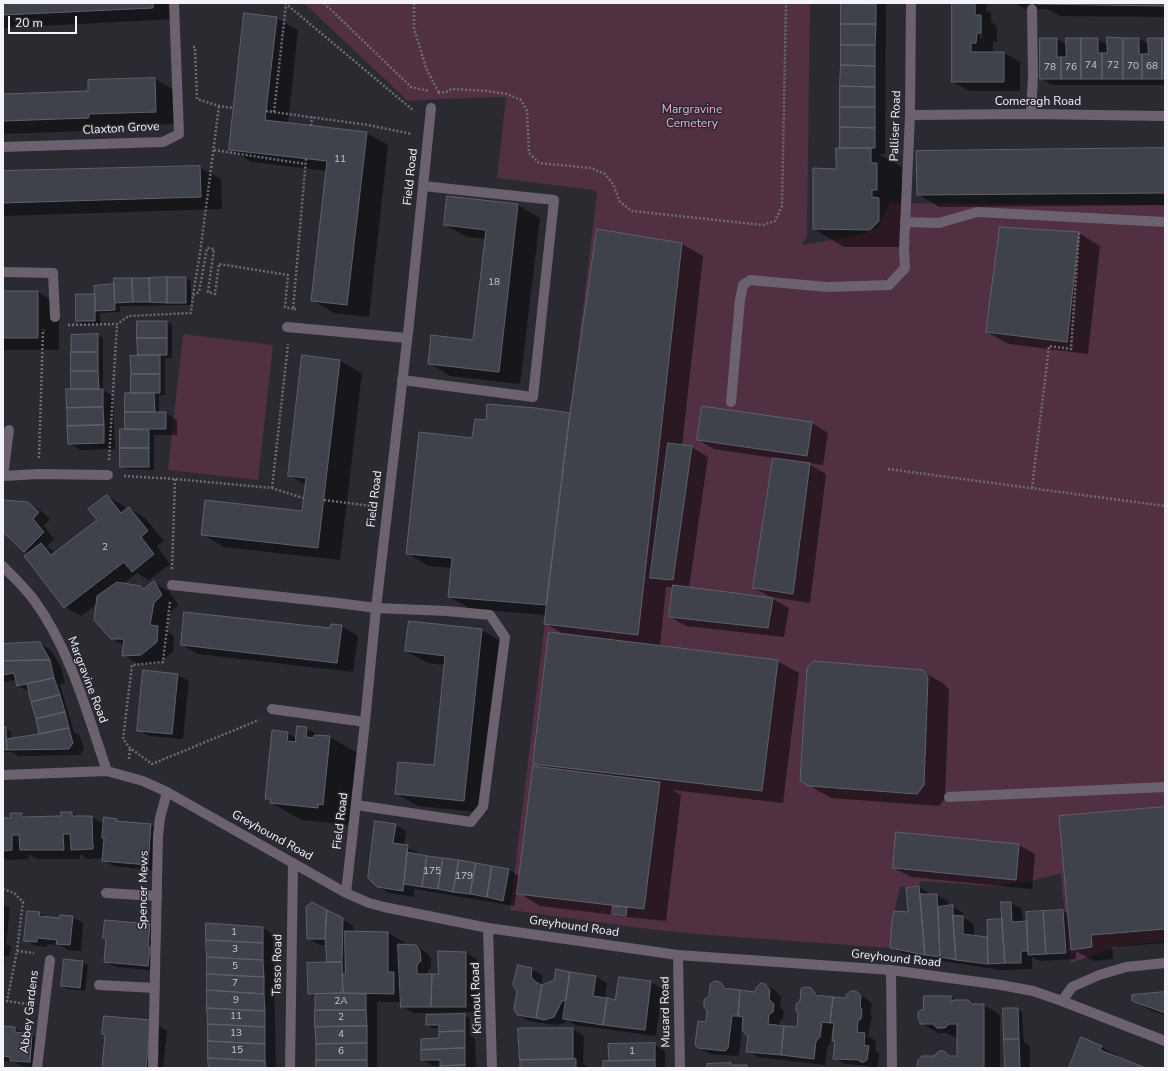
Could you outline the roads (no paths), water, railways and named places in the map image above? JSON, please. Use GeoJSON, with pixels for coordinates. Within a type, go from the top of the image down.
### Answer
{"type":"FeatureCollection","features":[{"type":"Feature","properties":{"kind":"street","name":"Claxton Grove"},"geometry":{"type":"LineString","coordinates":[[3,147],[163,142],[179,134],[174,3]]}},
{"type":"Feature","properties":{"kind":"street","name":"Palliser Road"},"geometry":{"type":"LineString","coordinates":[[731,402],[740,300],[743,284],[750,280],[826,287],[889,285],[905,268],[904,250],[910,115],[911,3]]}},
{"type":"Feature","properties":{"kind":"street"},"geometry":{"type":"LineString","coordinates":[[1031,114],[1033,76],[1032,9]]}},
{"type":"Feature","properties":{"kind":"street","name":"Field Road"},"geometry":{"type":"LineString","coordinates":[[346,893],[431,108]]}},
{"type":"Feature","properties":{"kind":"street","name":"Comeragh Road"},"geometry":{"type":"LineString","coordinates":[[910,115],[1031,114],[1165,116]]}},
{"type":"Feature","properties":{"kind":"street"},"geometry":{"type":"LineString","coordinates":[[402,380],[533,397],[543,305],[554,200],[423,186]]}},
{"type":"Feature","properties":{"kind":"street"},"geometry":{"type":"LineString","coordinates":[[905,222],[939,223],[977,212],[1165,222]]}},
{"type":"Feature","properties":{"kind":"street"},"geometry":{"type":"LineString","coordinates":[[3,272],[53,273],[55,317]]}},
{"type":"Feature","properties":{"kind":"street"},"geometry":{"type":"LineString","coordinates":[[287,327],[407,338]]}},
{"type":"Feature","properties":{"kind":"street"},"geometry":{"type":"LineString","coordinates":[[9,430],[3,476],[38,474],[108,475]]}},
{"type":"Feature","properties":{"kind":"street","name":"Margravine Road"},"geometry":{"type":"LineString","coordinates":[[3,566],[7,575],[33,600],[56,635],[73,672],[107,771]]}},
{"type":"Feature","properties":{"kind":"street"},"geometry":{"type":"LineString","coordinates":[[172,585],[376,608],[447,611],[490,615],[505,637],[483,807],[471,822],[356,805]]}},
{"type":"Feature","properties":{"kind":"street"},"geometry":{"type":"LineString","coordinates":[[272,710],[365,722]]}},
{"type":"Feature","properties":{"kind":"street","name":"Greyhound Road"},"geometry":{"type":"LineString","coordinates":[[3,775],[107,771],[143,781],[167,792],[346,893],[369,903],[384,907],[488,928],[678,955],[891,970],[1027,990],[1062,1001],[1165,1041]]}},
{"type":"Feature","properties":{"kind":"street"},"geometry":{"type":"LineString","coordinates":[[949,797],[1165,787]]}},
{"type":"Feature","properties":{"kind":"street","name":"Spencer Mews"},"geometry":{"type":"LineString","coordinates":[[153,1065],[156,988],[158,836],[160,818],[167,792]]}},
{"type":"Feature","properties":{"kind":"street","name":"Tasso Road"},"geometry":{"type":"LineString","coordinates":[[290,1068],[293,862]]}},
{"type":"Feature","properties":{"kind":"street"},"geometry":{"type":"LineString","coordinates":[[106,893],[157,896]]}},
{"type":"Feature","properties":{"kind":"street","name":"Kinnoul Road"},"geometry":{"type":"LineString","coordinates":[[488,928],[492,1068]]}},
{"type":"Feature","properties":{"kind":"street","name":"Musard Road"},"geometry":{"type":"LineString","coordinates":[[678,955],[680,1068]]}},
{"type":"Feature","properties":{"kind":"street","name":"Abbey Gardens"},"geometry":{"type":"LineString","coordinates":[[37,1068],[50,960]]}},
{"type":"Feature","properties":{"kind":"street"},"geometry":{"type":"LineString","coordinates":[[1062,1001],[1072,987],[1099,975],[1126,967],[1165,963]]}},
{"type":"Feature","properties":{"kind":"street"},"geometry":{"type":"LineString","coordinates":[[891,970],[892,1068]]}},
{"type":"Feature","properties":{"kind":"street"},"geometry":{"type":"LineString","coordinates":[[99,985],[156,988]]}},
{"type":"Feature","properties":{"kind":"park label","name":"Margravine Cemetery"},"geometry":{"type":"Point","coordinates":[692,117]}}]}
